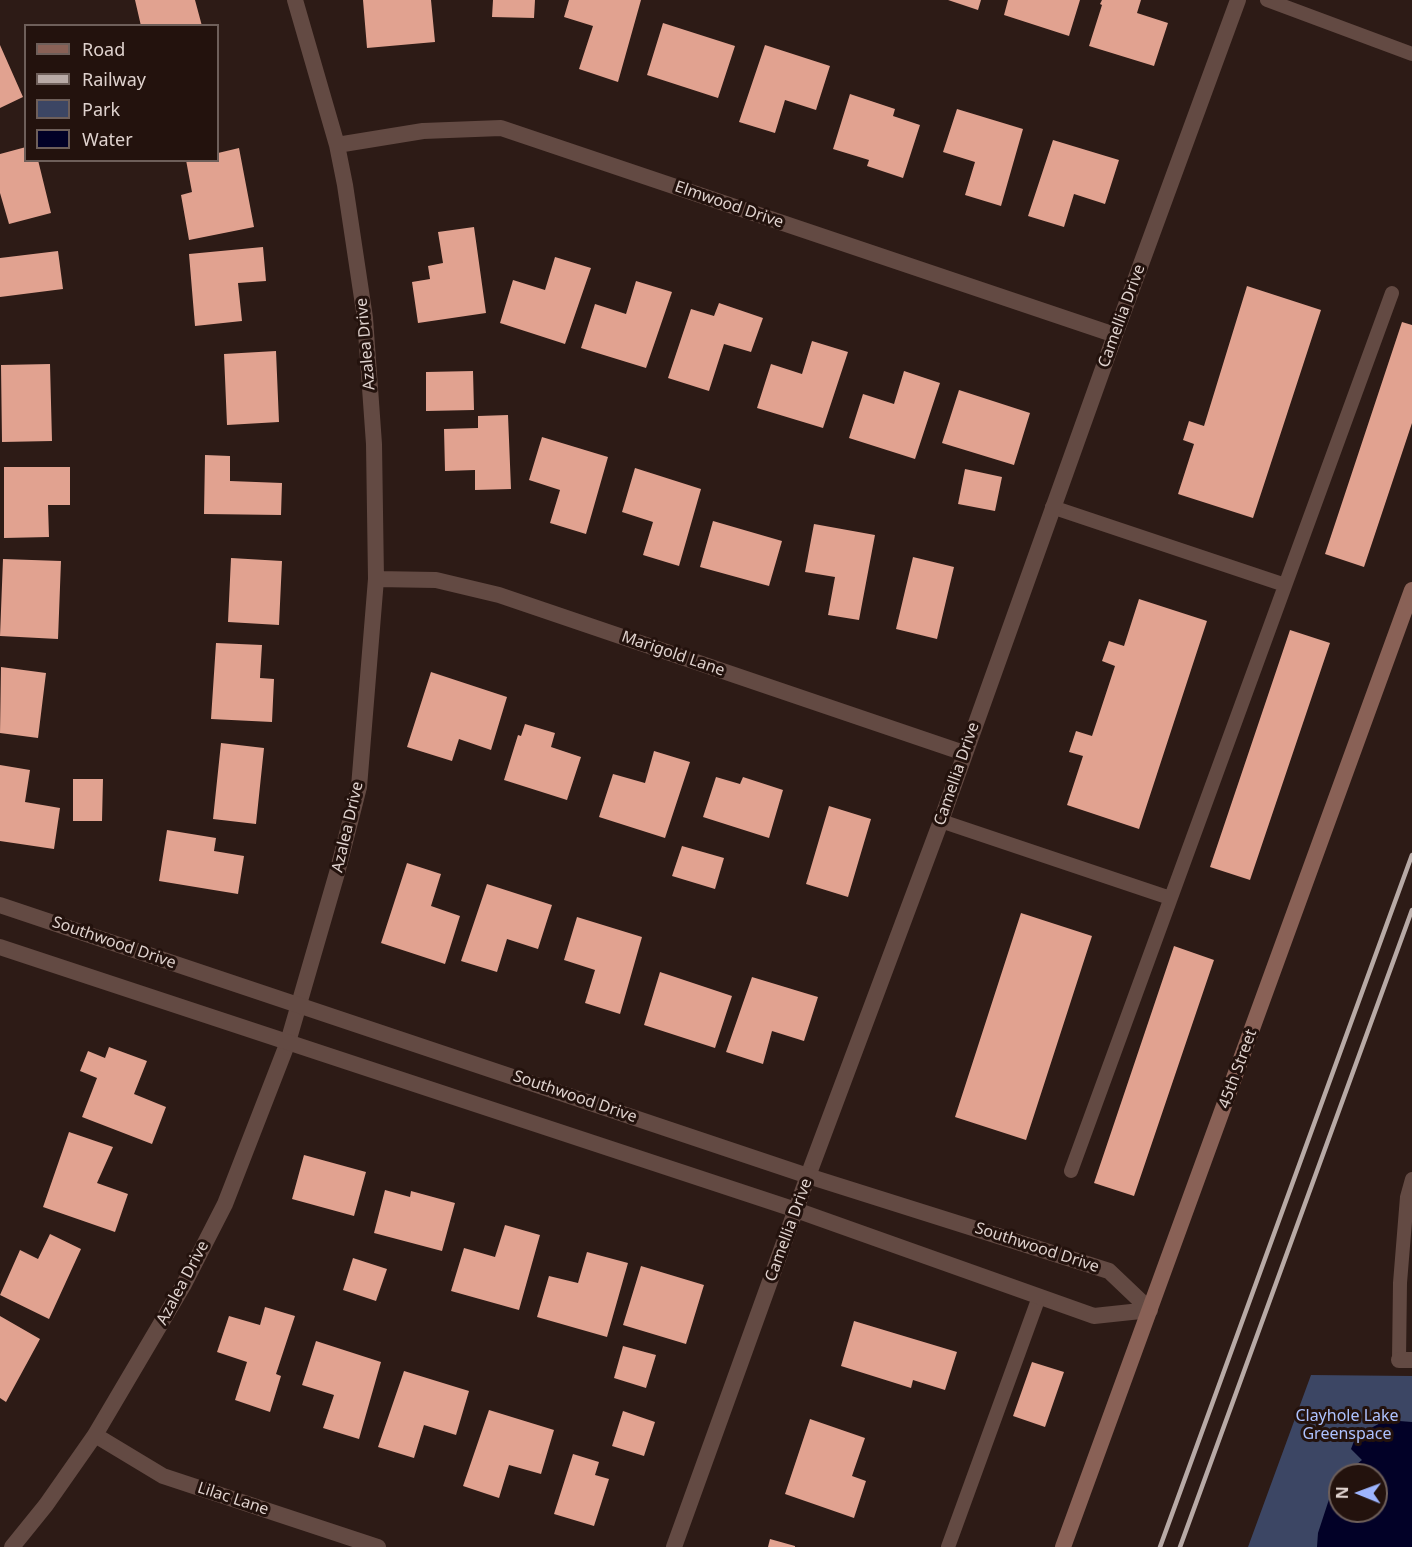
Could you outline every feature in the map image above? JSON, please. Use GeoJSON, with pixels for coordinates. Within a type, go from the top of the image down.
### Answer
{"type":"FeatureCollection","features":[{"type":"Feature","properties":{"kind":"main road","name":"45th Street"},"geometry":{"type":"LineString","coordinates":[[1064,1547],[1412,590]]}},
{"type":"Feature","properties":{"kind":"street","name":"Azalea Drive"},"geometry":{"type":"LineString","coordinates":[[12,1547],[46,1505],[95,1435],[183,1286],[225,1204],[288,1042],[337,873],[359,787],[376,579],[374,444],[365,318],[337,145],[295,0]]}},
{"type":"Feature","properties":{"kind":"street","name":"Camellia Drive"},"geometry":{"type":"LineString","coordinates":[[674,1547],[808,1176],[940,821],[1114,335],[1239,0]]}},
{"type":"Feature","properties":{"kind":"street","name":"Elmwood Drive"},"geometry":{"type":"LineString","coordinates":[[337,145],[423,131],[501,128],[1114,335]]}},
{"type":"Feature","properties":{"kind":"street","name":"Marigold Lane"},"geometry":{"type":"LineString","coordinates":[[376,579],[436,580],[499,595],[964,753]]}},
{"type":"Feature","properties":{"kind":"street","name":"Southwood Drive"},"geometry":{"type":"LineString","coordinates":[[0,905],[808,1176],[1109,1271],[1150,1310]]}},
{"type":"Feature","properties":{"kind":"street"},"geometry":{"type":"LineString","coordinates":[[0,946],[796,1210],[1094,1316],[1150,1310]]}},
{"type":"Feature","properties":{"kind":"street","name":"Lilac Lane"},"geometry":{"type":"LineString","coordinates":[[95,1435],[163,1476],[378,1547]]}},
{"type":"Feature","properties":{"kind":"lane"},"geometry":{"type":"LineString","coordinates":[[1267,0],[1412,54]]}},
{"type":"Feature","properties":{"kind":"lane"},"geometry":{"type":"LineString","coordinates":[[1071,1171],[1392,293]]}},
{"type":"Feature","properties":{"kind":"lane"},"geometry":{"type":"LineString","coordinates":[[1052,507],[1285,585]]}},
{"type":"Feature","properties":{"kind":"lane"},"geometry":{"type":"LineString","coordinates":[[940,821],[1170,898]]}},
{"type":"Feature","properties":{"kind":"lane"},"geometry":{"type":"LineString","coordinates":[[1406,1360],[1401,1272],[1407,1197],[1412,1179]]}},
{"type":"Feature","properties":{"kind":"lane"},"geometry":{"type":"LineString","coordinates":[[948,1547],[1040,1297]]}},
{"type":"Feature","properties":{"kind":"green space","name":"Clayhole Lake Greenspace"},"geometry":{"type":"Polygon","coordinates":[[[1311,1375],[1412,1376],[1412,1547],[1248,1547],[1311,1375]]]}},
{"type":"Feature","properties":{"kind":"water"},"geometry":{"type":"Polygon","coordinates":[[[1386,1420],[1412,1422],[1412,1547],[1317,1547],[1318,1533],[1328,1502],[1328,1523],[1388,1523],[1388,1463],[1358,1463],[1362,1460],[1351,1449],[1356,1436],[1386,1420]]]}},
{"type":"Feature","properties":{"kind":"building"},"geometry":{"type":"Polygon","coordinates":[[[135,0],[195,0],[201,24],[141,24],[135,0]]]}},
{"type":"Feature","properties":{"kind":"building"},"geometry":{"type":"Polygon","coordinates":[[[363,0],[431,0],[435,42],[367,48],[363,0]]]}},
{"type":"Feature","properties":{"kind":"building"},"geometry":{"type":"Polygon","coordinates":[[[493,0],[535,0],[534,18],[492,17],[493,0]]]}},
{"type":"Feature","properties":{"kind":"building"},"geometry":{"type":"Polygon","coordinates":[[[569,0],[641,0],[618,82],[579,69],[593,26],[564,17],[569,0]]]}},
{"type":"Feature","properties":{"kind":"building"},"geometry":{"type":"Polygon","coordinates":[[[948,0],[981,0],[978,10],[948,0]]]}},
{"type":"Feature","properties":{"kind":"building"},"geometry":{"type":"Polygon","coordinates":[[[1008,0],[1080,0],[1069,36],[1004,15],[1008,0]]]}},
{"type":"Feature","properties":{"kind":"building"},"geometry":{"type":"Polygon","coordinates":[[[1102,0],[1141,0],[1137,13],[1168,23],[1154,66],[1089,46],[1102,0]]]}},
{"type":"Feature","properties":{"kind":"building"},"geometry":{"type":"Polygon","coordinates":[[[663,23],[735,46],[718,98],[647,75],[663,23]]]}},
{"type":"Feature","properties":{"kind":"building"},"geometry":{"type":"Polygon","coordinates":[[[0,45],[23,97],[0,108],[0,45]]]}},
{"type":"Feature","properties":{"kind":"building"},"geometry":{"type":"Polygon","coordinates":[[[765,45],[830,66],[816,110],[785,100],[775,133],[739,122],[765,45]]]}},
{"type":"Feature","properties":{"kind":"building"},"geometry":{"type":"Polygon","coordinates":[[[850,94],[895,109],[893,116],[920,125],[903,178],[867,166],[869,160],[833,149],[850,94]]]}},
{"type":"Feature","properties":{"kind":"building"},"geometry":{"type":"Polygon","coordinates":[[[957,109],[1023,129],[1001,206],[965,195],[975,162],[943,152],[957,109]]]}},
{"type":"Feature","properties":{"kind":"building"},"geometry":{"type":"Polygon","coordinates":[[[1053,140],[1119,160],[1105,204],[1074,194],[1064,227],[1028,216],[1053,140]]]}},
{"type":"Feature","properties":{"kind":"building"},"geometry":{"type":"Polygon","coordinates":[[[24,148],[24,162],[38,162],[51,213],[9,224],[0,193],[0,154],[24,148]]]}},
{"type":"Feature","properties":{"kind":"building"},"geometry":{"type":"Polygon","coordinates":[[[239,148],[254,227],[189,240],[181,195],[192,192],[186,162],[219,162],[219,153],[239,148]]]}},
{"type":"Feature","properties":{"kind":"building"},"geometry":{"type":"Polygon","coordinates":[[[474,227],[486,313],[418,323],[412,282],[430,279],[428,266],[443,263],[438,232],[474,227]]]}},
{"type":"Feature","properties":{"kind":"building"},"geometry":{"type":"Polygon","coordinates":[[[263,247],[266,281],[238,283],[242,321],[195,326],[189,254],[263,247]]]}},
{"type":"Feature","properties":{"kind":"building"},"geometry":{"type":"Polygon","coordinates":[[[58,251],[63,289],[0,297],[0,258],[58,251]]]}},
{"type":"Feature","properties":{"kind":"building"},"geometry":{"type":"Polygon","coordinates":[[[555,257],[591,268],[565,344],[500,323],[513,280],[545,290],[555,257]]]}},
{"type":"Feature","properties":{"kind":"building"},"geometry":{"type":"Polygon","coordinates":[[[636,281],[672,292],[646,368],[581,348],[595,304],[626,314],[636,281]]]}},
{"type":"Feature","properties":{"kind":"building"},"geometry":{"type":"Polygon","coordinates":[[[1247,286],[1321,310],[1253,518],[1178,494],[1194,444],[1183,440],[1189,421],[1204,426],[1247,286]]]}},
{"type":"Feature","properties":{"kind":"building"},"geometry":{"type":"Polygon","coordinates":[[[719,303],[763,318],[751,352],[724,344],[709,391],[668,378],[691,309],[714,316],[719,303]]]}},
{"type":"Feature","properties":{"kind":"building"},"geometry":{"type":"Polygon","coordinates":[[[1402,322],[1412,325],[1412,423],[1364,567],[1325,554],[1402,322]]]}},
{"type":"Feature","properties":{"kind":"building"},"geometry":{"type":"Polygon","coordinates":[[[812,341],[848,352],[823,428],[757,408],[771,364],[802,374],[812,341]]]}},
{"type":"Feature","properties":{"kind":"building"},"geometry":{"type":"Polygon","coordinates":[[[276,351],[279,422],[227,425],[224,354],[276,351]]]}},
{"type":"Feature","properties":{"kind":"building"},"geometry":{"type":"Polygon","coordinates":[[[50,364],[52,441],[2,442],[1,365],[50,364]]]}},
{"type":"Feature","properties":{"kind":"building"},"geometry":{"type":"Polygon","coordinates":[[[473,371],[474,410],[426,411],[426,372],[473,371]]]}},
{"type":"Feature","properties":{"kind":"building"},"geometry":{"type":"Polygon","coordinates":[[[904,371],[940,383],[915,459],[849,438],[863,394],[894,404],[904,371]]]}},
{"type":"Feature","properties":{"kind":"building"},"geometry":{"type":"Polygon","coordinates":[[[959,390],[1030,413],[1014,465],[942,443],[959,390]]]}},
{"type":"Feature","properties":{"kind":"building"},"geometry":{"type":"Polygon","coordinates":[[[508,415],[511,489],[475,490],[475,470],[445,471],[444,429],[478,428],[478,416],[508,415]]]}},
{"type":"Feature","properties":{"kind":"building"},"geometry":{"type":"Polygon","coordinates":[[[542,437],[608,457],[586,534],[550,523],[560,490],[529,480],[542,437]]]}},
{"type":"Feature","properties":{"kind":"building"},"geometry":{"type":"Polygon","coordinates":[[[205,455],[230,456],[230,481],[282,483],[281,515],[204,514],[205,455]]]}},
{"type":"Feature","properties":{"kind":"building"},"geometry":{"type":"Polygon","coordinates":[[[4,467],[70,467],[70,505],[48,505],[49,537],[4,538],[4,467]]]}},
{"type":"Feature","properties":{"kind":"building"},"geometry":{"type":"Polygon","coordinates":[[[635,468],[701,489],[679,566],[643,555],[653,522],[622,512],[635,468]]]}},
{"type":"Feature","properties":{"kind":"building"},"geometry":{"type":"Polygon","coordinates":[[[965,469],[1002,477],[995,511],[958,504],[965,469]]]}},
{"type":"Feature","properties":{"kind":"building"},"geometry":{"type":"Polygon","coordinates":[[[713,521],[782,541],[769,586],[700,567],[713,521]]]}},
{"type":"Feature","properties":{"kind":"building"},"geometry":{"type":"Polygon","coordinates":[[[814,524],[875,535],[859,620],[828,615],[835,577],[805,572],[814,524]]]}},
{"type":"Feature","properties":{"kind":"building"},"geometry":{"type":"Polygon","coordinates":[[[913,557],[954,567],[937,639],[896,629],[913,557]]]}},
{"type":"Feature","properties":{"kind":"building"},"geometry":{"type":"Polygon","coordinates":[[[231,558],[282,561],[279,625],[228,622],[231,558]]]}},
{"type":"Feature","properties":{"kind":"building"},"geometry":{"type":"Polygon","coordinates":[[[3,559],[61,561],[58,639],[0,636],[3,559]]]}},
{"type":"Feature","properties":{"kind":"building"},"geometry":{"type":"Polygon","coordinates":[[[1139,599],[1207,621],[1139,829],[1067,805],[1083,756],[1069,752],[1076,731],[1092,736],[1115,666],[1102,661],[1109,641],[1124,646],[1139,599]]]}},
{"type":"Feature","properties":{"kind":"building"},"geometry":{"type":"Polygon","coordinates":[[[1290,630],[1330,643],[1250,880],[1210,867],[1290,630]]]}},
{"type":"Feature","properties":{"kind":"building"},"geometry":{"type":"Polygon","coordinates":[[[216,643],[262,645],[260,678],[274,679],[272,722],[211,719],[216,643]]]}},
{"type":"Feature","properties":{"kind":"building"},"geometry":{"type":"Polygon","coordinates":[[[1,667],[46,673],[38,738],[0,733],[1,667]]]}},
{"type":"Feature","properties":{"kind":"building"},"geometry":{"type":"Polygon","coordinates":[[[431,672],[507,697],[491,750],[459,739],[452,761],[407,747],[431,672]]]}},
{"type":"Feature","properties":{"kind":"building"},"geometry":{"type":"Polygon","coordinates":[[[525,724],[555,733],[551,747],[581,757],[567,800],[504,780],[518,735],[521,736],[525,724]]]}},
{"type":"Feature","properties":{"kind":"building"},"geometry":{"type":"Polygon","coordinates":[[[221,743],[264,748],[256,824],[213,819],[221,743]]]}},
{"type":"Feature","properties":{"kind":"building"},"geometry":{"type":"Polygon","coordinates":[[[654,751],[690,762],[665,838],[599,817],[613,774],[645,783],[654,751]]]}},
{"type":"Feature","properties":{"kind":"building"},"geometry":{"type":"Polygon","coordinates":[[[0,765],[30,770],[25,802],[60,808],[54,849],[0,841],[0,765]]]}},
{"type":"Feature","properties":{"kind":"building"},"geometry":{"type":"Polygon","coordinates":[[[716,777],[740,784],[743,777],[783,790],[769,838],[703,817],[716,777]]]}},
{"type":"Feature","properties":{"kind":"building"},"geometry":{"type":"Polygon","coordinates":[[[73,779],[103,779],[102,821],[73,821],[73,779]]]}},
{"type":"Feature","properties":{"kind":"building"},"geometry":{"type":"Polygon","coordinates":[[[829,806],[871,819],[848,897],[806,884],[829,806]]]}},
{"type":"Feature","properties":{"kind":"building"},"geometry":{"type":"Polygon","coordinates":[[[167,830],[216,838],[214,851],[244,856],[238,894],[159,881],[167,830]]]}},
{"type":"Feature","properties":{"kind":"building"},"geometry":{"type":"Polygon","coordinates":[[[682,846],[724,858],[715,889],[672,876],[682,846]]]}},
{"type":"Feature","properties":{"kind":"building"},"geometry":{"type":"Polygon","coordinates":[[[407,863],[441,874],[431,906],[460,916],[445,964],[381,943],[407,863]]]}},
{"type":"Feature","properties":{"kind":"building"},"geometry":{"type":"Polygon","coordinates":[[[487,884],[552,905],[538,949],[507,939],[497,972],[461,961],[487,884]]]}},
{"type":"Feature","properties":{"kind":"building"},"geometry":{"type":"Polygon","coordinates":[[[1021,913],[1092,936],[1026,1140],[955,1117],[1021,913]]]}},
{"type":"Feature","properties":{"kind":"building"},"geometry":{"type":"Polygon","coordinates":[[[577,917],[642,937],[620,1014],[585,1003],[595,970],[564,960],[577,917]]]}},
{"type":"Feature","properties":{"kind":"building"},"geometry":{"type":"Polygon","coordinates":[[[1174,946],[1214,960],[1134,1196],[1094,1183],[1174,946]]]}},
{"type":"Feature","properties":{"kind":"building"},"geometry":{"type":"Polygon","coordinates":[[[660,972],[732,996],[715,1048],[644,1025],[660,972]]]}},
{"type":"Feature","properties":{"kind":"building"},"geometry":{"type":"Polygon","coordinates":[[[752,977],[818,997],[804,1041],[772,1031],[763,1064],[726,1052],[752,977]]]}},
{"type":"Feature","properties":{"kind":"building"},"geometry":{"type":"Polygon","coordinates":[[[109,1047],[147,1061],[134,1094],[166,1107],[152,1144],[82,1117],[97,1078],[80,1071],[88,1051],[105,1058],[109,1047]]]}},
{"type":"Feature","properties":{"kind":"building"},"geometry":{"type":"Polygon","coordinates":[[[69,1132],[113,1147],[97,1183],[128,1194],[115,1232],[43,1207],[69,1132]]]}},
{"type":"Feature","properties":{"kind":"building"},"geometry":{"type":"Polygon","coordinates":[[[304,1155],[366,1172],[354,1216],[292,1199],[304,1155]]]}},
{"type":"Feature","properties":{"kind":"building"},"geometry":{"type":"Polygon","coordinates":[[[385,1190],[410,1197],[411,1191],[455,1203],[442,1251],[374,1233],[385,1190]]]}},
{"type":"Feature","properties":{"kind":"building"},"geometry":{"type":"Polygon","coordinates":[[[505,1225],[540,1235],[519,1310],[451,1291],[464,1248],[495,1257],[505,1225]]]}},
{"type":"Feature","properties":{"kind":"building"},"geometry":{"type":"Polygon","coordinates":[[[50,1234],[81,1249],[49,1319],[0,1295],[20,1250],[38,1259],[50,1234]]]}},
{"type":"Feature","properties":{"kind":"building"},"geometry":{"type":"Polygon","coordinates":[[[587,1252],[628,1263],[607,1337],[537,1317],[549,1276],[578,1283],[587,1252]]]}},
{"type":"Feature","properties":{"kind":"building"},"geometry":{"type":"Polygon","coordinates":[[[353,1258],[387,1269],[376,1301],[343,1290],[353,1258]]]}},
{"type":"Feature","properties":{"kind":"building"},"geometry":{"type":"Polygon","coordinates":[[[641,1266],[704,1285],[686,1344],[623,1325],[641,1266]]]}},
{"type":"Feature","properties":{"kind":"building"},"geometry":{"type":"Polygon","coordinates":[[[265,1307],[295,1316],[276,1374],[281,1376],[270,1412],[235,1400],[247,1362],[217,1352],[229,1316],[260,1325],[265,1307]]]}},
{"type":"Feature","properties":{"kind":"building"},"geometry":{"type":"Polygon","coordinates":[[[0,1316],[40,1339],[6,1402],[0,1398],[0,1316]]]}},
{"type":"Feature","properties":{"kind":"building"},"geometry":{"type":"Polygon","coordinates":[[[854,1321],[957,1352],[945,1390],[913,1380],[911,1388],[841,1366],[854,1321]]]}},
{"type":"Feature","properties":{"kind":"building"},"geometry":{"type":"Polygon","coordinates":[[[316,1341],[381,1362],[359,1439],[323,1428],[334,1395],[302,1385],[316,1341]]]}},
{"type":"Feature","properties":{"kind":"building"},"geometry":{"type":"Polygon","coordinates":[[[623,1346],[656,1355],[646,1388],[614,1378],[623,1346]]]}},
{"type":"Feature","properties":{"kind":"building"},"geometry":{"type":"Polygon","coordinates":[[[1032,1362],[1064,1372],[1045,1427],[1013,1416],[1032,1362]]]}},
{"type":"Feature","properties":{"kind":"building"},"geometry":{"type":"Polygon","coordinates":[[[404,1371],[469,1391],[456,1435],[424,1425],[414,1458],[378,1447],[404,1371]]]}},
{"type":"Feature","properties":{"kind":"building"},"geometry":{"type":"Polygon","coordinates":[[[489,1410],[554,1430],[541,1474],[509,1465],[499,1498],[463,1486],[489,1410]]]}},
{"type":"Feature","properties":{"kind":"building"},"geometry":{"type":"Polygon","coordinates":[[[623,1411],[655,1422],[644,1456],[612,1446],[623,1411]]]}},
{"type":"Feature","properties":{"kind":"building"},"geometry":{"type":"Polygon","coordinates":[[[810,1419],[865,1438],[852,1476],[866,1481],[854,1518],[785,1494],[810,1419]]]}},
{"type":"Feature","properties":{"kind":"building"},"geometry":{"type":"Polygon","coordinates":[[[573,1454],[599,1462],[595,1475],[609,1479],[594,1526],[554,1514],[573,1454]]]}},
{"type":"Feature","properties":{"kind":"building"},"geometry":{"type":"Polygon","coordinates":[[[770,1539],[795,1546],[795,1547],[768,1547],[770,1539]]]}},
{"type":"Feature","properties":{"kind":"railway"},"geometry":{"type":"LineString","coordinates":[[1160,1547],[1412,855]]}},
{"type":"Feature","properties":{"kind":"railway"},"geometry":{"type":"LineString","coordinates":[[1180,1547],[1412,910]]}}]}
